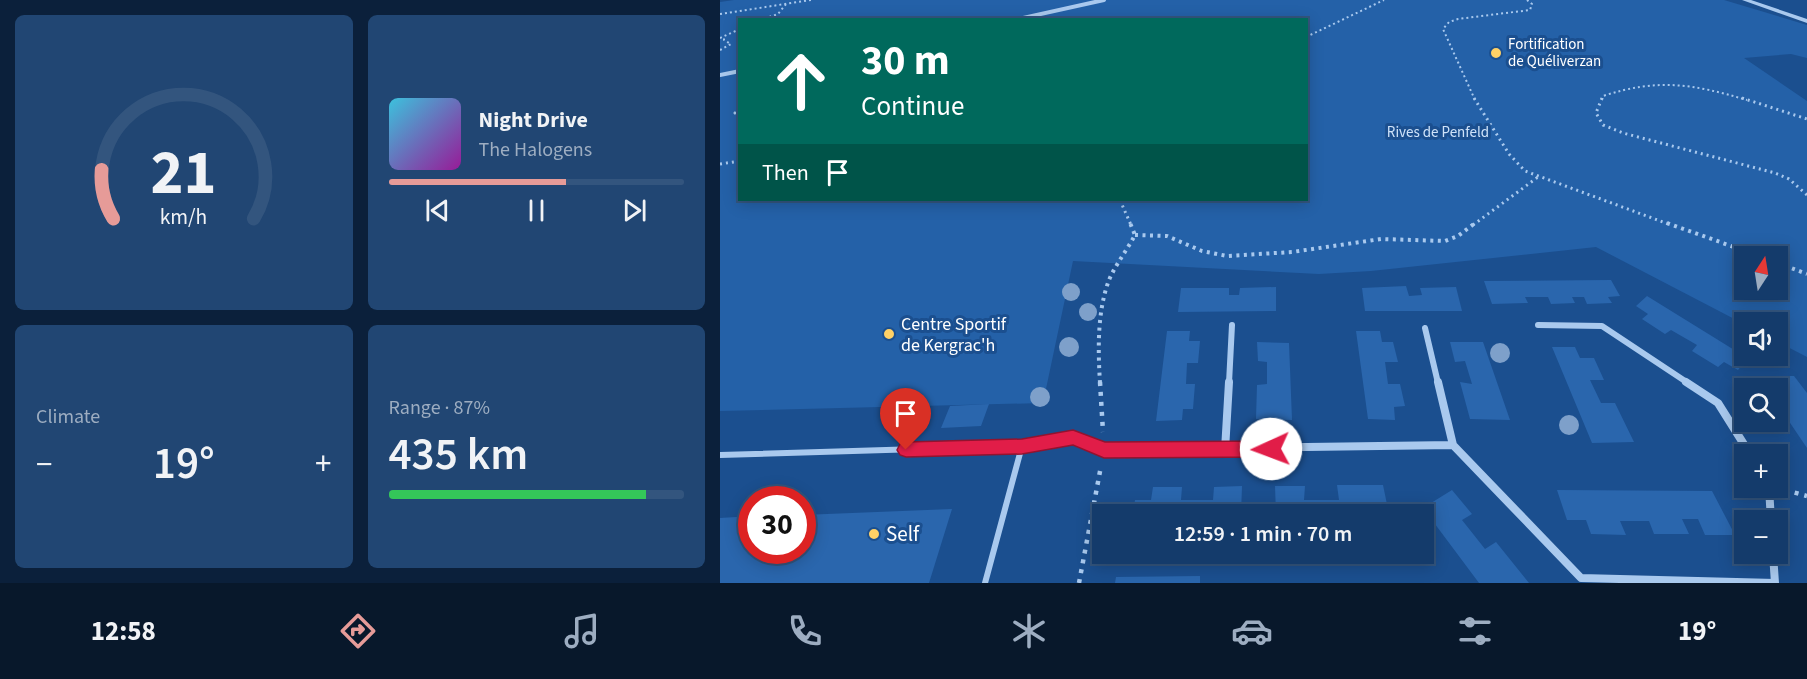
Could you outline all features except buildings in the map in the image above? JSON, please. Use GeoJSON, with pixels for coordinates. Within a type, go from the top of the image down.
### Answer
{"type":"FeatureCollection","features":[{"type":"Feature","properties":{"kind":"street"},"geometry":{"type":"LineString","coordinates":[[1023,18],[1104,0]]}},
{"type":"Feature","properties":{"kind":"street"},"geometry":{"type":"LineString","coordinates":[[1745,0],[1807,21]]}},
{"type":"Feature","properties":{"kind":"street"},"geometry":{"type":"LineString","coordinates":[[720,75],[738,71]]}},
{"type":"Feature","properties":{"kind":"street"},"geometry":{"type":"LineString","coordinates":[[1225,450],[1232,325]]}},
{"type":"Feature","properties":{"kind":"street"},"geometry":{"type":"LineString","coordinates":[[1538,325],[1602,326],[1718,403],[1744,444]]}},
{"type":"Feature","properties":{"kind":"street"},"geometry":{"type":"LineString","coordinates":[[1425,328],[1453,445],[1581,578],[1775,583],[1774,564]]}},
{"type":"Feature","properties":{"kind":"street"},"geometry":{"type":"LineString","coordinates":[[1104,450],[1453,445]]}},
{"type":"Feature","properties":{"kind":"lane"},"geometry":{"type":"LineString","coordinates":[[720,455],[1022,446],[1073,437],[1104,450]]}},
{"type":"Feature","properties":{"kind":"lane"},"geometry":{"type":"LineString","coordinates":[[985,583],[1022,446]]}},
{"type":"Feature","properties":{"kind":"path"},"geometry":{"type":"LineString","coordinates":[[720,14],[811,0]]}},
{"type":"Feature","properties":{"kind":"path"},"geometry":{"type":"LineString","coordinates":[[1373,0],[1379,1]]}},
{"type":"Feature","properties":{"kind":"path"},"geometry":{"type":"LineString","coordinates":[[1308,36],[1384,0]]}},
{"type":"Feature","properties":{"kind":"path"},"geometry":{"type":"LineString","coordinates":[[1527,0],[1532,4],[1530,10],[1458,19],[1449,22],[1443,29],[1447,42],[1474,95],[1510,157],[1525,171],[1538,177],[1734,247]]}},
{"type":"Feature","properties":{"kind":"path"},"geometry":{"type":"LineString","coordinates":[[786,4],[778,14],[769,17],[788,17],[786,18]]}},
{"type":"Feature","properties":{"kind":"path"},"geometry":{"type":"LineString","coordinates":[[720,38],[738,30]]}},
{"type":"Feature","properties":{"kind":"path"},"geometry":{"type":"LineString","coordinates":[[720,50],[730,44],[724,40],[724,36]]}},
{"type":"Feature","properties":{"kind":"path"},"geometry":{"type":"LineString","coordinates":[[1807,119],[1733,96],[1693,88],[1658,85],[1635,85],[1603,96],[1596,113],[1603,125],[1623,133],[1775,173],[1789,179],[1807,195]]}},
{"type":"Feature","properties":{"kind":"path"},"geometry":{"type":"LineString","coordinates":[[720,164],[738,161]]}},
{"type":"Feature","properties":{"kind":"path"},"geometry":{"type":"LineString","coordinates":[[1136,235],[1167,236],[1202,250],[1227,256],[1292,252],[1381,239],[1444,241],[1458,236],[1538,177]]}},
{"type":"Feature","properties":{"kind":"path"},"geometry":{"type":"LineString","coordinates":[[1120,201],[1136,235]]}},
{"type":"Feature","properties":{"kind":"path"},"geometry":{"type":"LineString","coordinates":[[1079,583],[1104,450],[1099,357],[1103,307],[1109,282],[1136,235]]}},
{"type":"Feature","properties":{"kind":"path"},"geometry":{"type":"LineString","coordinates":[[1788,267],[1807,274]]}},
{"type":"Feature","properties":{"kind":"path"},"geometry":{"type":"LineString","coordinates":[[1788,491],[1807,496]]}},
{"type":"Feature","properties":{"kind":"green space","name":"Rives de Penfeld"},"geometry":{"type":"Polygon","coordinates":[[[734,0],[1724,0],[1807,25],[1807,58],[1791,54],[1744,58],[1807,101],[1807,357],[1788,347],[1788,312],[1734,312],[1734,319],[1596,247],[1371,271],[1319,274],[1073,261],[1043,403],[720,411],[720,2],[734,0]]]}},
{"type":"Feature","properties":{"kind":"place","name":"Fortification de Quéliverzan"},"geometry":{"type":"Point","coordinates":[1496,53]}},
{"type":"Feature","properties":{"kind":"place","name":"Centre Sportif de Kergrac'h"},"geometry":{"type":"Point","coordinates":[889,334]}},
{"type":"Feature","properties":{"kind":"place","name":"Self"},"geometry":{"type":"Point","coordinates":[874,534]}},
{"type":"Feature","properties":{"kind":"route"},"geometry":{"type":"LineString","coordinates":[[906,450],[1022,446],[1073,437],[1104,450],[1271,449]]}}]}
